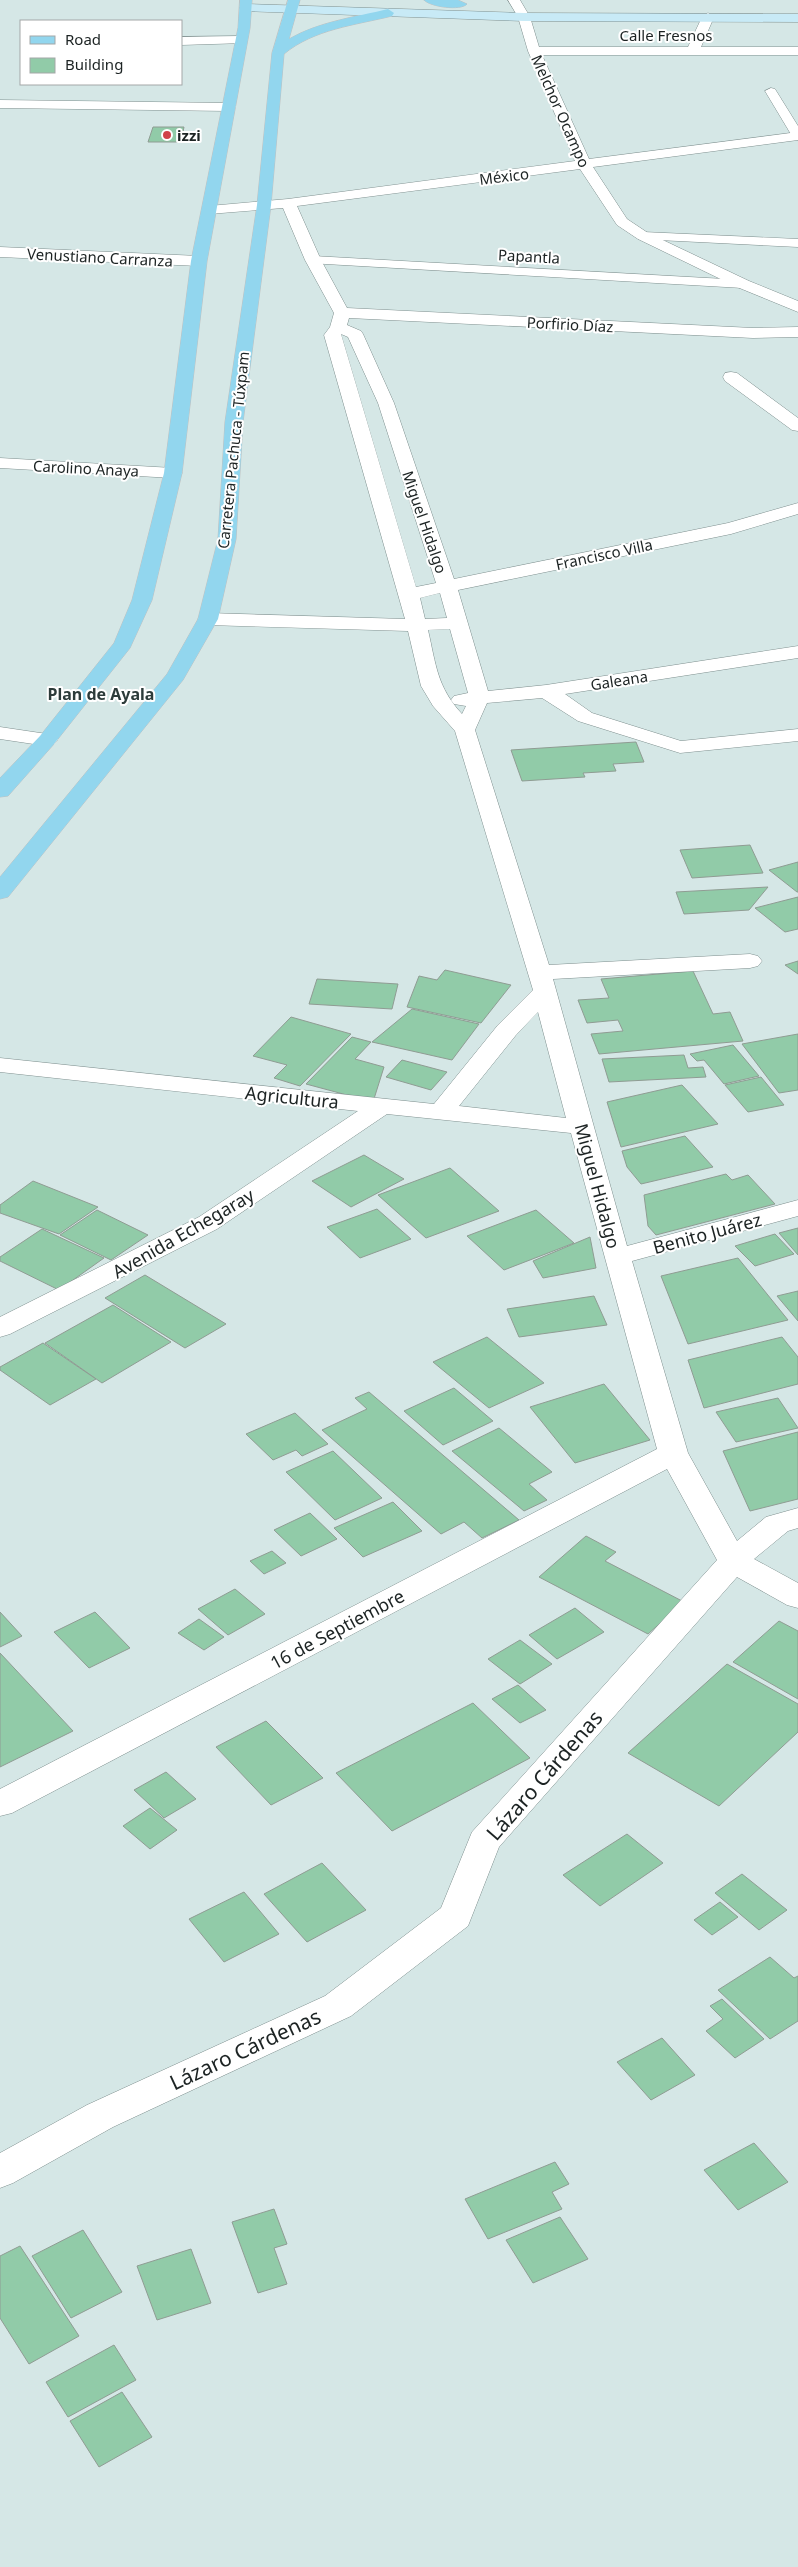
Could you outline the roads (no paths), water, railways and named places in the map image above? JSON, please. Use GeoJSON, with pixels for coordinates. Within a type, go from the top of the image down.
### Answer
{"type":"FeatureCollection","features":[{"type":"Feature","properties":{"kind":"main road"},"geometry":{"type":"LineString","coordinates":[[430,0],[462,4]]}},
{"type":"Feature","properties":{"kind":"main road"},"geometry":{"type":"LineString","coordinates":[[0,791],[46,740],[123,644],[142,600],[173,473],[199,261],[229,107],[246,3],[462,4],[514,2],[539,4],[798,7]]}},
{"type":"Feature","properties":{"kind":"main road"},"geometry":{"type":"LineString","coordinates":[[294,3],[388,13],[524,17],[798,18]]}},
{"type":"Feature","properties":{"kind":"main road","name":"Carretera Pachuca - Túxpam"},"geometry":{"type":"LineString","coordinates":[[0,892],[176,676],[208,619],[226,539],[234,422],[264,205],[278,53],[294,3]]}},
{"type":"Feature","properties":{"kind":"main road"},"geometry":{"type":"LineString","coordinates":[[278,53],[287,43],[305,36],[388,13]]}},
{"type":"Feature","properties":{"kind":"street","name":"Melchor Ocampo"},"geometry":{"type":"LineString","coordinates":[[514,2],[524,17],[534,51],[584,165],[622,222],[643,236],[798,308]]}},
{"type":"Feature","properties":{"kind":"street"},"geometry":{"type":"LineString","coordinates":[[693,51],[708,18]]}},
{"type":"Feature","properties":{"kind":"street"},"geometry":{"type":"LineString","coordinates":[[182,41],[241,40]]}},
{"type":"Feature","properties":{"kind":"street","name":"Calle Fresnos"},"geometry":{"type":"LineString","coordinates":[[534,51],[798,51]]}},
{"type":"Feature","properties":{"kind":"street"},"geometry":{"type":"LineString","coordinates":[[0,104],[229,107]]}},
{"type":"Feature","properties":{"kind":"street","name":"México"},"geometry":{"type":"LineString","coordinates":[[209,210],[288,203],[798,136]]}},
{"type":"Feature","properties":{"kind":"street","name":"Miguel Hidalgo"},"geometry":{"type":"LineString","coordinates":[[288,203],[340,320],[355,334],[390,419],[447,586],[477,684],[479,699]]}},
{"type":"Feature","properties":{"kind":"street","name":"Venustiano Carranza"},"geometry":{"type":"LineString","coordinates":[[0,252],[199,261]]}},
{"type":"Feature","properties":{"kind":"street","name":"Miguel Hidalgo"},"geometry":{"type":"LineString","coordinates":[[340,320],[332,335],[408,594],[431,686],[440,702],[465,730],[542,982],[583,1127],[617,1258],[673,1453],[733,1561]]}},
{"type":"Feature","properties":{"kind":"street","name":"Porfirio Díaz"},"geometry":{"type":"LineString","coordinates":[[340,320],[753,333],[798,332]]}},
{"type":"Feature","properties":{"kind":"street"},"geometry":{"type":"LineString","coordinates":[[731,377],[798,426]]}},
{"type":"Feature","properties":{"kind":"street"},"geometry":{"type":"LineString","coordinates":[[357,420],[390,419]]}},
{"type":"Feature","properties":{"kind":"street","name":"Carolino Anaya"},"geometry":{"type":"LineString","coordinates":[[0,463],[173,473]]}},
{"type":"Feature","properties":{"kind":"street","name":"Francisco Villa"},"geometry":{"type":"LineString","coordinates":[[408,594],[732,528],[798,508]]}},
{"type":"Feature","properties":{"kind":"street"},"geometry":{"type":"LineString","coordinates":[[208,619],[416,625],[458,623]]}},
{"type":"Feature","properties":{"kind":"street","name":"Galeana"},"geometry":{"type":"LineString","coordinates":[[440,702],[546,691],[798,652]]}},
{"type":"Feature","properties":{"kind":"street"},"geometry":{"type":"LineString","coordinates":[[546,691],[586,717],[680,747],[798,735]]}},
{"type":"Feature","properties":{"kind":"street"},"geometry":{"type":"LineString","coordinates":[[465,730],[479,699]]}},
{"type":"Feature","properties":{"kind":"street"},"geometry":{"type":"LineString","coordinates":[[0,733],[46,740]]}},
{"type":"Feature","properties":{"kind":"street"},"geometry":{"type":"LineString","coordinates":[[441,1112],[507,1030],[542,982],[750,960]]}},
{"type":"Feature","properties":{"kind":"street","name":"Agricultura"},"geometry":{"type":"LineString","coordinates":[[0,1065],[583,1127]]}},
{"type":"Feature","properties":{"kind":"street","name":"Avenida Echegaray"},"geometry":{"type":"LineString","coordinates":[[0,1328],[89,1285],[208,1223],[382,1106]]}},
{"type":"Feature","properties":{"kind":"street","name":"Benito Juárez"},"geometry":{"type":"LineString","coordinates":[[617,1258],[798,1208]]}},
{"type":"Feature","properties":{"kind":"street","name":"16 de Septiembre"},"geometry":{"type":"LineString","coordinates":[[0,1804],[673,1453]]}},
{"type":"Feature","properties":{"kind":"street","name":"Lázaro Cárdenas"},"geometry":{"type":"LineString","coordinates":[[0,2172],[100,2116],[338,2006],[456,1916],[484,1841],[733,1561],[777,1524],[798,1518]]}},
{"type":"Feature","properties":{"kind":"street"},"geometry":{"type":"LineString","coordinates":[[733,1561],[798,1598]]}},
{"type":"Feature","properties":{"kind":"lane","name":"México"},"geometry":{"type":"LineString","coordinates":[[771,91],[798,136]]}},
{"type":"Feature","properties":{"kind":"lane"},"geometry":{"type":"LineString","coordinates":[[643,236],[798,243]]}},
{"type":"Feature","properties":{"kind":"lane","name":"Papantla"},"geometry":{"type":"LineString","coordinates":[[313,260],[743,284]]}},
{"type":"Feature","properties":{"kind":"place","name":"izzi"},"geometry":{"type":"Point","coordinates":[167,135]}},
{"type":"Feature","properties":{"kind":"district","name":"Plan de Ayala"},"geometry":{"type":"Point","coordinates":[101,694]}}]}
